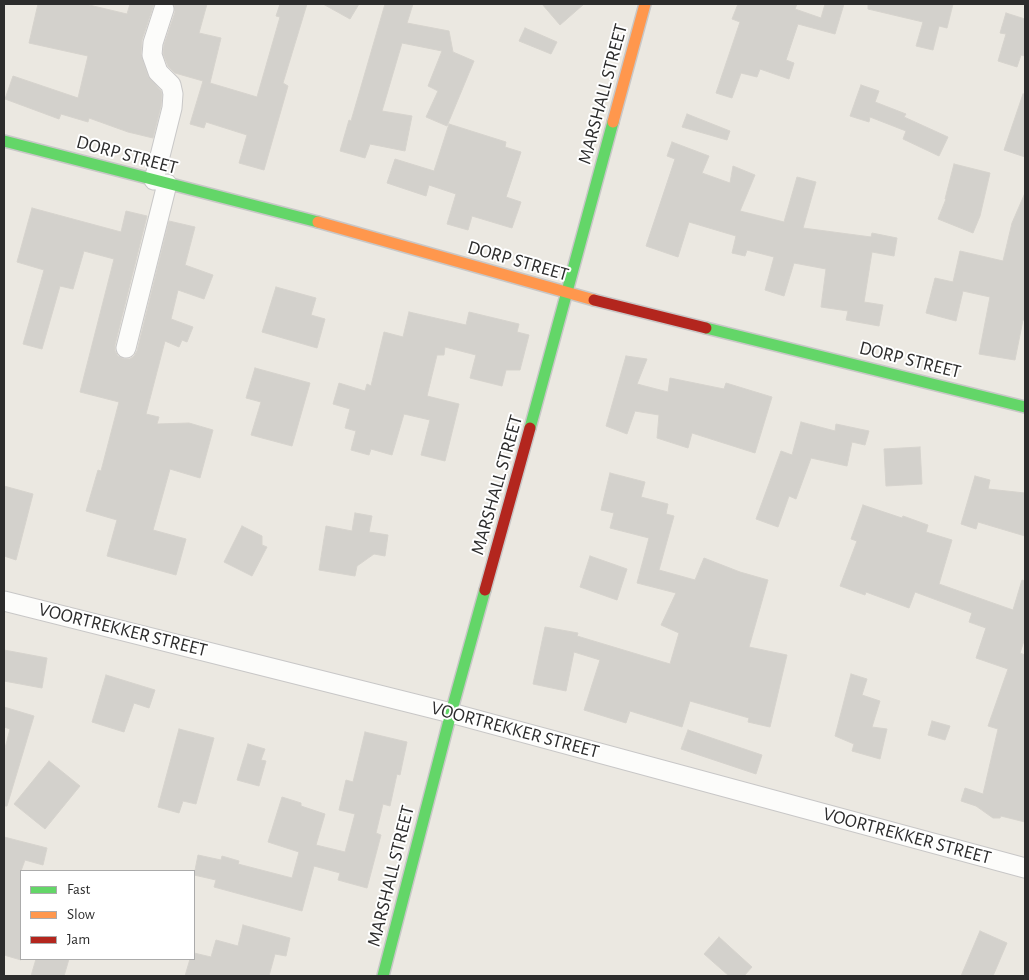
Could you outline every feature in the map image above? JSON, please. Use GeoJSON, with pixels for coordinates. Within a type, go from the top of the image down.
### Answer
{"type":"FeatureCollection","features":[{"type":"Feature","properties":{"kind":"street","name":"MARSHALL STREET"},"geometry":{"type":"LineString","coordinates":[[383,976],[451,713],[568,293],[645,4]]}},
{"type":"Feature","properties":{"kind":"street"},"geometry":{"type":"LineString","coordinates":[[126,348],[161,182],[172,108],[173,94],[171,85],[158,72],[152,56],[153,43],[164,9]]}},
{"type":"Feature","properties":{"kind":"street","name":"DORP STREET"},"geometry":{"type":"LineString","coordinates":[[4,141],[336,227],[568,293],[1025,407]]}},
{"type":"Feature","properties":{"kind":"street","name":"VOORTREKKER STREET"},"geometry":{"type":"LineString","coordinates":[[4,601],[451,713],[1025,868]]}},
{"type":"Feature","properties":{"kind":"building"},"geometry":{"type":"Polygon","coordinates":[[[38,4],[85,4],[127,14],[130,4],[154,4],[142,40],[141,54],[148,76],[161,91],[162,95],[153,138],[128,132],[89,118],[88,122],[61,114],[59,119],[5,99],[13,76],[78,98],[88,56],[29,43],[38,4]]]}},
{"type":"Feature","properties":{"kind":"building"},"geometry":{"type":"Polygon","coordinates":[[[174,4],[207,4],[199,33],[221,38],[210,83],[257,97],[280,17],[276,16],[280,4],[307,4],[283,83],[288,86],[264,170],[239,163],[247,135],[206,122],[204,128],[190,124],[203,81],[175,73],[168,66],[163,54],[164,45],[175,12],[174,4]]]}},
{"type":"Feature","properties":{"kind":"building"},"geometry":{"type":"Polygon","coordinates":[[[323,4],[359,4],[350,19],[323,4]]]}},
{"type":"Feature","properties":{"kind":"building"},"geometry":{"type":"Polygon","coordinates":[[[385,4],[413,4],[407,23],[449,31],[453,52],[474,61],[447,126],[426,117],[438,91],[428,86],[442,51],[402,43],[382,111],[412,116],[405,151],[370,144],[365,158],[340,151],[349,120],[351,121],[385,4]]]}},
{"type":"Feature","properties":{"kind":"building"},"geometry":{"type":"Polygon","coordinates":[[[542,4],[584,4],[560,25],[542,4]]]}},
{"type":"Feature","properties":{"kind":"building"},"geometry":{"type":"Polygon","coordinates":[[[738,4],[797,4],[795,9],[821,18],[825,4],[844,4],[835,34],[798,24],[786,60],[794,63],[789,79],[760,69],[757,77],[741,73],[732,98],[716,93],[740,22],[732,19],[738,4]]]}},
{"type":"Feature","properties":{"kind":"building"},"geometry":{"type":"Polygon","coordinates":[[[868,4],[953,4],[947,28],[939,26],[933,50],[916,46],[923,22],[868,9],[868,4]]]}},
{"type":"Feature","properties":{"kind":"building"},"geometry":{"type":"Polygon","coordinates":[[[1006,13],[1025,19],[1025,56],[1021,55],[1017,67],[998,61],[1006,34],[1000,33],[1006,13]]]}},
{"type":"Feature","properties":{"kind":"building"},"geometry":{"type":"Polygon","coordinates":[[[525,28],[557,42],[551,54],[519,41],[525,28]]]}},
{"type":"Feature","properties":{"kind":"building"},"geometry":{"type":"Polygon","coordinates":[[[861,85],[879,91],[875,102],[906,114],[904,117],[948,137],[939,156],[903,139],[906,131],[870,117],[869,122],[850,116],[861,85]]]}},
{"type":"Feature","properties":{"kind":"building"},"geometry":{"type":"Polygon","coordinates":[[[1023,94],[1025,94],[1025,157],[1004,150],[1023,94]]]}},
{"type":"Feature","properties":{"kind":"building"},"geometry":{"type":"Polygon","coordinates":[[[687,114],[730,131],[727,140],[682,127],[687,114]]]}},
{"type":"Feature","properties":{"kind":"building"},"geometry":{"type":"Polygon","coordinates":[[[449,124],[506,142],[505,147],[521,152],[506,197],[521,202],[512,228],[472,216],[468,230],[447,224],[456,194],[429,185],[426,196],[387,183],[395,159],[434,171],[449,124]]]}},
{"type":"Feature","properties":{"kind":"building"},"geometry":{"type":"Polygon","coordinates":[[[672,142],[709,156],[702,173],[730,183],[733,166],[755,175],[740,211],[784,222],[797,177],[816,182],[803,228],[871,237],[872,233],[897,238],[894,256],[872,252],[864,302],[883,305],[879,326],[846,320],[848,311],[821,307],[826,269],[794,263],[784,296],[765,290],[774,257],[747,250],[745,256],[732,253],[736,236],[689,222],[678,257],[646,246],[675,159],[667,156],[672,142]]]}},
{"type":"Feature","properties":{"kind":"building"},"geometry":{"type":"Polygon","coordinates":[[[954,164],[990,173],[980,216],[973,233],[938,219],[946,199],[954,164]]]}},
{"type":"Feature","properties":{"kind":"building"},"geometry":{"type":"Polygon","coordinates":[[[1025,193],[1025,320],[1023,320],[1015,360],[979,354],[990,297],[963,291],[956,321],[926,313],[935,278],[953,282],[960,251],[1003,261],[1012,223],[1025,193]]]}},
{"type":"Feature","properties":{"kind":"building"},"geometry":{"type":"Polygon","coordinates":[[[32,208],[121,232],[126,211],[147,216],[115,345],[115,351],[118,356],[124,359],[130,359],[137,351],[169,221],[195,227],[185,265],[213,275],[204,299],[178,290],[171,319],[193,327],[187,342],[182,340],[179,347],[165,341],[146,414],[159,417],[157,424],[189,423],[213,430],[200,478],[170,469],[153,530],[186,539],[176,575],[107,556],[117,520],[86,511],[98,470],[101,471],[119,402],[80,392],[114,259],[84,251],[73,289],[60,286],[42,349],[23,344],[44,270],[17,262],[32,208]]]}},
{"type":"Feature","properties":{"kind":"building"},"geometry":{"type":"Polygon","coordinates":[[[276,287],[316,298],[311,315],[325,319],[317,348],[262,332],[276,287]]]}},
{"type":"Feature","properties":{"kind":"building"},"geometry":{"type":"Polygon","coordinates":[[[409,312],[466,325],[469,312],[519,324],[517,332],[529,335],[520,370],[506,370],[502,386],[470,378],[476,355],[445,347],[444,355],[437,355],[427,396],[459,404],[445,461],[421,455],[430,420],[404,414],[392,455],[371,449],[369,455],[351,450],[356,431],[345,428],[350,409],[333,404],[339,383],[365,391],[367,384],[371,386],[384,332],[403,337],[409,312]]]}},
{"type":"Feature","properties":{"kind":"building"},"geometry":{"type":"Polygon","coordinates":[[[626,356],[647,359],[637,384],[668,392],[670,378],[724,389],[726,383],[772,397],[755,453],[692,433],[688,448],[657,438],[659,415],[635,411],[627,434],[606,426],[626,356]]]}},
{"type":"Feature","properties":{"kind":"building"},"geometry":{"type":"Polygon","coordinates":[[[255,368],[310,383],[292,446],[251,435],[261,402],[246,398],[255,368]]]}},
{"type":"Feature","properties":{"kind":"building"},"geometry":{"type":"Polygon","coordinates":[[[801,422],[835,431],[836,424],[869,431],[865,445],[852,442],[847,466],[811,458],[796,499],[789,496],[778,527],[756,519],[781,451],[792,455],[801,422]]]}},
{"type":"Feature","properties":{"kind":"building"},"geometry":{"type":"Polygon","coordinates":[[[920,447],[922,484],[886,486],[884,449],[920,447]]]}},
{"type":"Feature","properties":{"kind":"building"},"geometry":{"type":"Polygon","coordinates":[[[610,473],[645,482],[641,497],[668,504],[666,514],[674,516],[659,570],[695,580],[704,558],[740,572],[768,580],[749,647],[787,655],[770,727],[748,722],[749,718],[690,701],[682,727],[630,711],[626,723],[584,710],[600,660],[574,652],[566,691],[533,684],[545,627],[578,633],[577,636],[670,664],[679,633],[661,625],[676,593],[637,583],[649,538],[610,528],[614,513],[601,510],[610,473]]]}},
{"type":"Feature","properties":{"kind":"building"},"geometry":{"type":"Polygon","coordinates":[[[975,476],[990,480],[988,489],[1025,493],[1025,536],[978,522],[976,529],[961,524],[975,476]]]}},
{"type":"Feature","properties":{"kind":"building"},"geometry":{"type":"Polygon","coordinates":[[[4,486],[33,494],[16,560],[4,556],[4,486]]]}},
{"type":"Feature","properties":{"kind":"building"},"geometry":{"type":"Polygon","coordinates":[[[863,505],[928,525],[926,532],[952,540],[939,584],[1013,610],[1022,580],[1025,581],[1025,638],[1020,653],[1025,655],[1025,822],[1001,816],[1000,818],[993,818],[976,806],[961,801],[965,788],[983,794],[998,729],[988,726],[1008,669],[976,658],[986,628],[969,622],[972,613],[915,592],[909,608],[866,592],[865,595],[840,586],[857,541],[851,539],[863,505]]]}},
{"type":"Feature","properties":{"kind":"building"},"geometry":{"type":"Polygon","coordinates":[[[355,513],[372,516],[369,532],[388,535],[385,556],[374,554],[357,566],[355,576],[319,570],[326,526],[352,531],[355,513]]]}},
{"type":"Feature","properties":{"kind":"building"},"geometry":{"type":"Polygon","coordinates":[[[242,526],[262,536],[262,545],[267,547],[252,576],[224,562],[242,526]]]}},
{"type":"Feature","properties":{"kind":"building"},"geometry":{"type":"Polygon","coordinates":[[[590,556],[627,569],[617,600],[580,587],[590,556]]]}},
{"type":"Feature","properties":{"kind":"building"},"geometry":{"type":"Polygon","coordinates":[[[4,650],[47,658],[42,688],[4,681],[4,650]]]}},
{"type":"Feature","properties":{"kind":"building"},"geometry":{"type":"Polygon","coordinates":[[[851,674],[867,679],[862,695],[880,701],[872,727],[887,729],[880,759],[852,751],[854,744],[835,736],[851,674]]]}},
{"type":"Feature","properties":{"kind":"building"},"geometry":{"type":"Polygon","coordinates":[[[106,675],[155,690],[149,708],[134,703],[124,732],[92,722],[106,675]]]}},
{"type":"Feature","properties":{"kind":"building"},"geometry":{"type":"Polygon","coordinates":[[[4,707],[34,716],[7,806],[4,806],[4,752],[10,729],[4,727],[4,707]]]}},
{"type":"Feature","properties":{"kind":"building"},"geometry":{"type":"Polygon","coordinates":[[[932,721],[950,726],[945,740],[928,735],[932,721]]]}},
{"type":"Feature","properties":{"kind":"building"},"geometry":{"type":"Polygon","coordinates":[[[179,729],[214,738],[196,804],[183,801],[179,813],[158,807],[179,729]]]}},
{"type":"Feature","properties":{"kind":"building"},"geometry":{"type":"Polygon","coordinates":[[[688,730],[762,755],[756,774],[681,749],[688,730]]]}},
{"type":"Feature","properties":{"kind":"building"},"geometry":{"type":"Polygon","coordinates":[[[365,732],[407,742],[400,775],[397,774],[390,806],[383,804],[376,833],[381,835],[367,888],[338,880],[340,873],[314,866],[302,911],[214,887],[216,880],[195,875],[198,855],[221,860],[222,856],[239,861],[238,864],[292,878],[299,852],[268,842],[282,797],[325,814],[316,845],[345,852],[355,814],[339,810],[346,780],[353,782],[365,732]]]}},
{"type":"Feature","properties":{"kind":"building"},"geometry":{"type":"Polygon","coordinates":[[[248,744],[265,749],[261,760],[266,761],[259,786],[237,780],[248,744]]]}},
{"type":"Feature","properties":{"kind":"building"},"geometry":{"type":"Polygon","coordinates":[[[49,761],[80,786],[45,829],[14,804],[49,761]]]}},
{"type":"Feature","properties":{"kind":"building"},"geometry":{"type":"Polygon","coordinates":[[[4,837],[47,848],[43,865],[25,860],[20,870],[20,960],[4,955],[4,837]]]}},
{"type":"Feature","properties":{"kind":"building"},"geometry":{"type":"Polygon","coordinates":[[[243,925],[290,938],[286,956],[275,954],[269,976],[185,976],[190,960],[195,960],[195,953],[211,957],[216,940],[238,946],[243,925]]]}},
{"type":"Feature","properties":{"kind":"building"},"geometry":{"type":"Polygon","coordinates":[[[980,931],[1007,943],[993,976],[961,976],[980,931]]]}},
{"type":"Feature","properties":{"kind":"building"},"geometry":{"type":"Polygon","coordinates":[[[719,937],[752,967],[744,976],[729,976],[704,954],[719,937]]]}},
{"type":"Feature","properties":{"kind":"building"},"geometry":{"type":"Polygon","coordinates":[[[36,960],[69,960],[64,976],[31,976],[36,960]]]}},
{"type":"Feature","properties":{"kind":"traffic: fast"},"geometry":{"type":"LineString","coordinates":[[530,428],[613,122]]}},
{"type":"Feature","properties":{"kind":"traffic: fast"},"geometry":{"type":"LineString","coordinates":[[4,141],[318,222]]}},
{"type":"Feature","properties":{"kind":"traffic: fast"},"geometry":{"type":"LineString","coordinates":[[706,328],[1025,407]]}},
{"type":"Feature","properties":{"kind":"traffic: fast"},"geometry":{"type":"LineString","coordinates":[[383,976],[485,590]]}},
{"type":"Feature","properties":{"kind":"traffic: slow"},"geometry":{"type":"LineString","coordinates":[[613,122],[645,4]]}},
{"type":"Feature","properties":{"kind":"traffic: slow"},"geometry":{"type":"LineString","coordinates":[[318,222],[594,300]]}},
{"type":"Feature","properties":{"kind":"traffic: jam"},"geometry":{"type":"LineString","coordinates":[[594,300],[706,328]]}},
{"type":"Feature","properties":{"kind":"traffic: jam"},"geometry":{"type":"LineString","coordinates":[[485,590],[530,428]]}}]}
